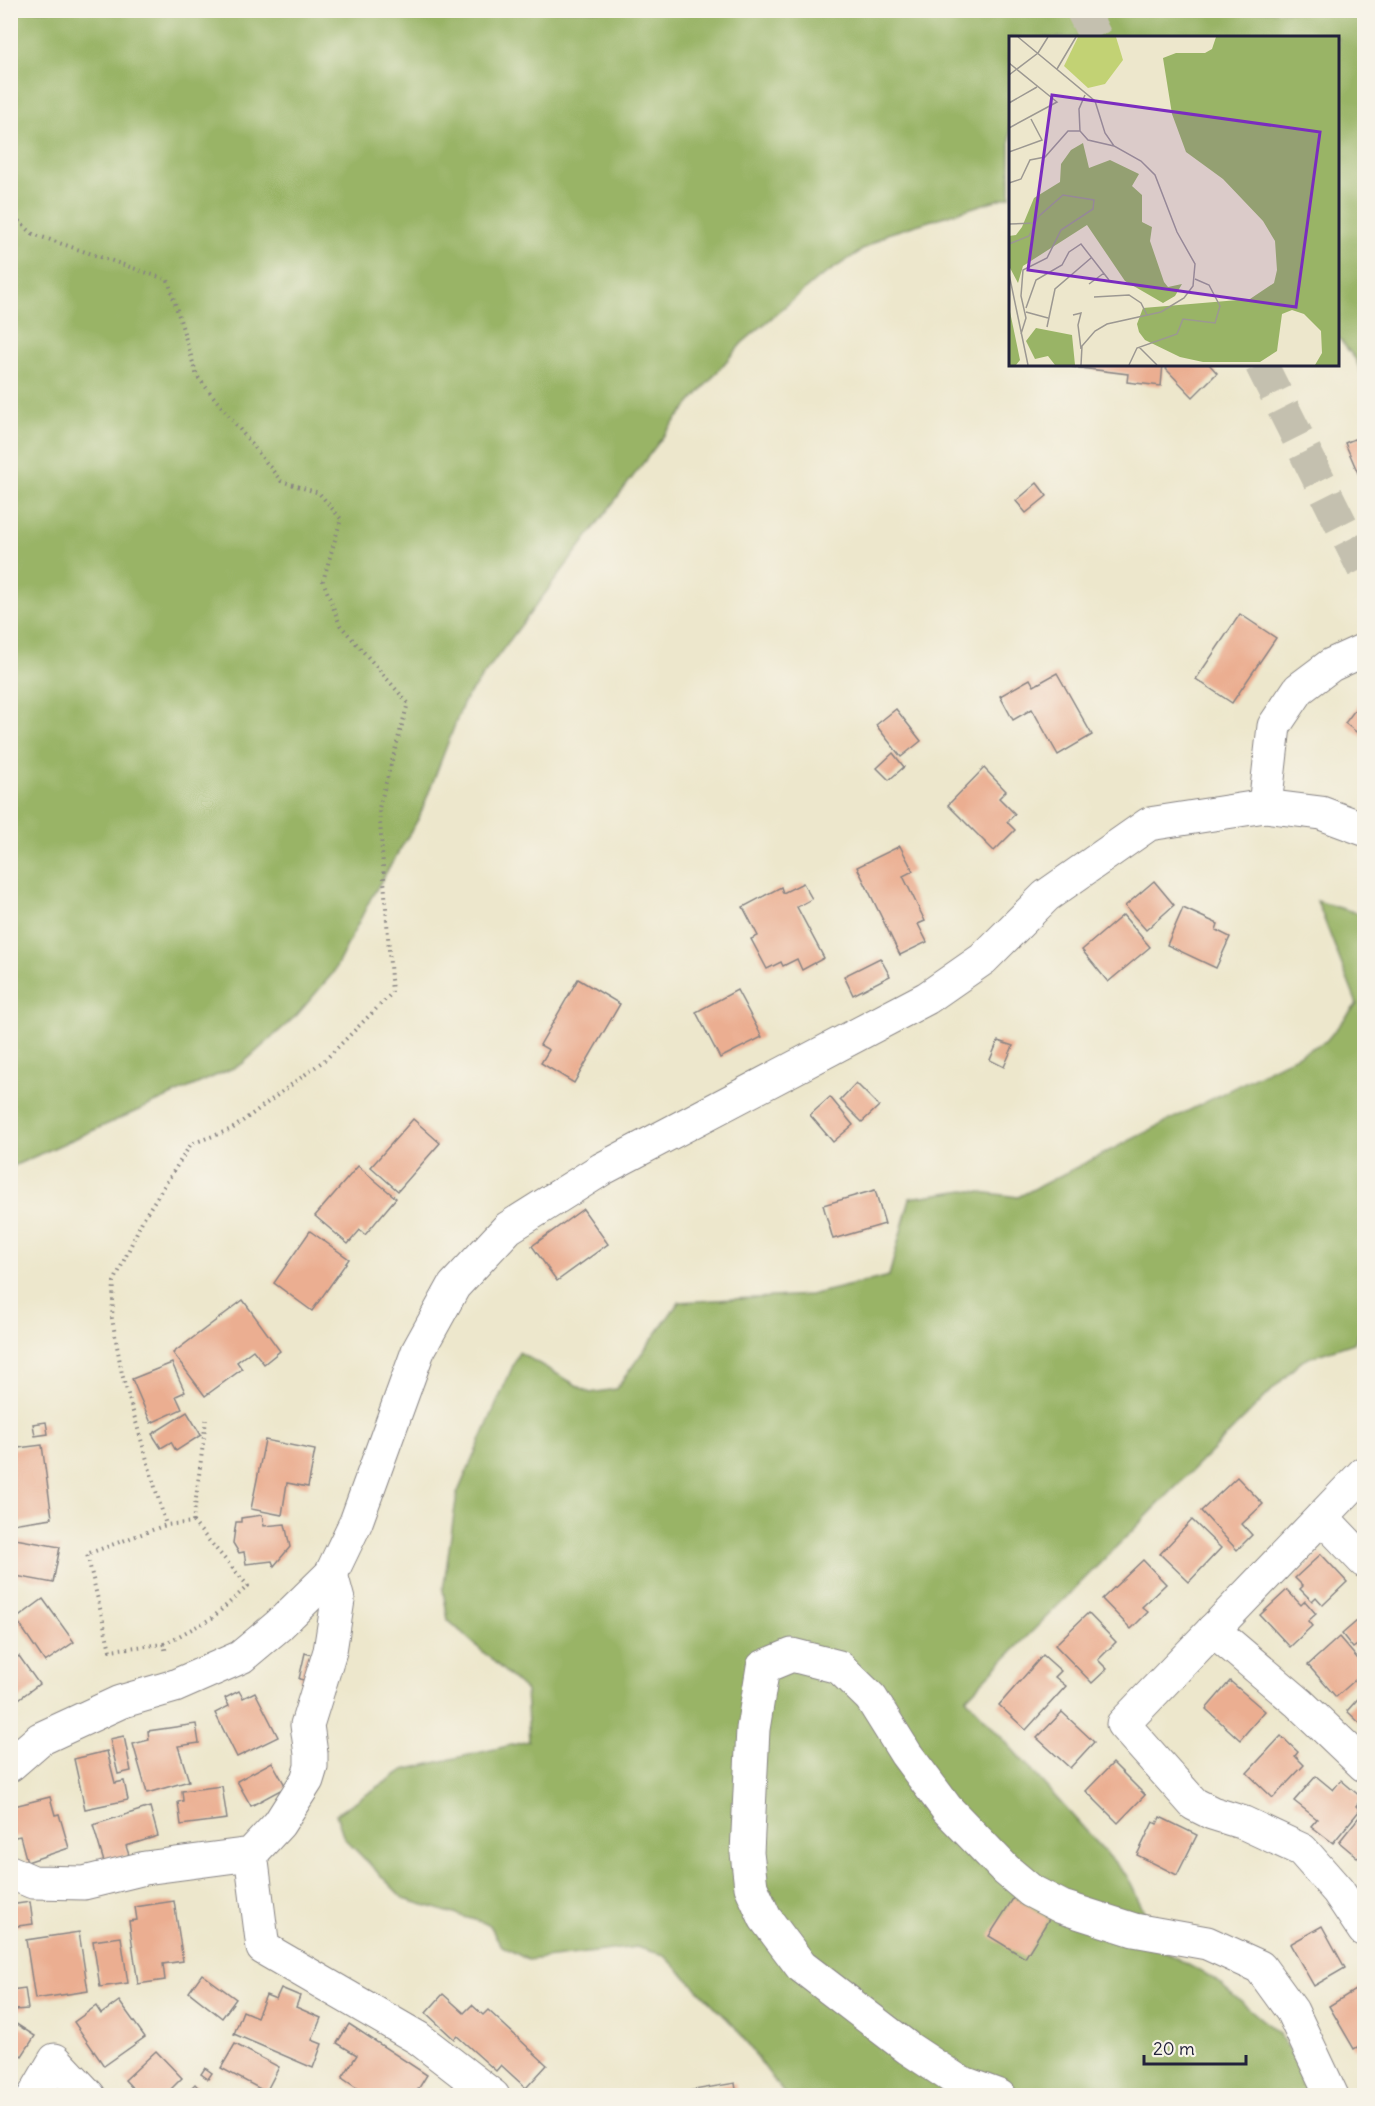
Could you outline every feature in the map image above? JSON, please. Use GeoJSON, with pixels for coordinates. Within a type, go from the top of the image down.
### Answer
{"type":"FeatureCollection","features":[{"type":"Feature","properties":{"kind":"street"},"geometry":{"type":"LineString","coordinates":[[1265,806],[1274,726],[1299,689],[1331,665],[1365,650]]}},
{"type":"Feature","properties":{"kind":"street"},"geometry":{"type":"LineString","coordinates":[[10,1765],[40,1740],[120,1702],[175,1686],[241,1657],[278,1626],[331,1574],[356,1522],[418,1351],[454,1286],[508,1228],[602,1169],[927,998],[983,959],[1046,896],[1149,824],[1265,806],[1321,813],[1365,829]]}},
{"type":"Feature","properties":{"kind":"street"},"geometry":{"type":"LineString","coordinates":[[1365,1473],[1123,1724],[1194,1804],[1212,1813],[1244,1823],[1302,1850],[1338,1891],[1365,1930]]}},
{"type":"Feature","properties":{"kind":"street"},"geometry":{"type":"LineString","coordinates":[[1322,1517],[1365,1561]]}},
{"type":"Feature","properties":{"kind":"street"},"geometry":{"type":"LineString","coordinates":[[10,1872],[33,1882],[84,1883],[145,1868],[250,1854],[279,1824],[307,1780],[311,1767],[307,1725],[330,1651],[338,1600],[331,1574]]}},
{"type":"Feature","properties":{"kind":"street"},"geometry":{"type":"LineString","coordinates":[[1213,1630],[1299,1703],[1365,1765]]}},
{"type":"Feature","properties":{"kind":"street"},"geometry":{"type":"LineString","coordinates":[[999,2096],[958,2081],[908,2048],[801,1966],[765,1918],[751,1887],[747,1853],[753,1728],[764,1667],[792,1655],[839,1667],[871,1698],[906,1754],[947,1809],[1006,1870],[1031,1891],[1062,1907],[1134,1930],[1207,1943],[1260,1967],[1292,2011],[1332,2096]]}},
{"type":"Feature","properties":{"kind":"street"},"geometry":{"type":"LineString","coordinates":[[250,1854],[263,1948],[418,2038],[493,2096]]}},
{"type":"Feature","properties":{"kind":"street"},"geometry":{"type":"LineString","coordinates":[[34,2096],[55,2060],[89,2096]]}},
{"type":"Feature","properties":{"kind":"path"},"geometry":{"type":"LineString","coordinates":[[10,213],[33,234],[168,280],[197,376],[281,481],[319,494],[340,519],[323,581],[340,625],[408,703],[379,808],[392,993],[326,1059],[232,1129],[191,1144],[143,1219],[114,1281],[112,1318],[122,1374],[166,1525]]}},
{"type":"Feature","properties":{"kind":"path"},"geometry":{"type":"LineString","coordinates":[[193,1522],[166,1525],[87,1554],[110,1650],[164,1644],[212,1618],[248,1586],[193,1522],[206,1420]]}},
{"type":"Feature","properties":{"kind":"path"},"geometry":{"type":"LineString","coordinates":[[164,1644],[175,1686]]}},
{"type":"Feature","properties":{"kind":"green space"},"geometry":{"type":"Polygon","coordinates":[[[11,10],[1364,11],[1364,380],[1356,360],[1339,338],[1339,36],[1009,36],[1009,196],[887,234],[816,280],[742,343],[674,422],[464,701],[419,818],[371,898],[333,973],[297,1015],[242,1064],[11,1167],[11,10]]]}},
{"type":"Feature","properties":{"kind":"green space"},"geometry":{"type":"Polygon","coordinates":[[[1317,901],[1364,915],[1364,1323],[1354,1343],[1302,1360],[966,1698],[1127,1876],[1163,1951],[1214,1979],[1278,2033],[1319,2095],[785,2095],[735,2027],[664,1955],[636,1947],[528,1960],[502,1946],[488,1924],[404,1899],[344,1838],[336,1814],[404,1770],[529,1741],[526,1691],[448,1620],[443,1590],[457,1494],[519,1352],[590,1393],[616,1389],[679,1302],[810,1295],[889,1276],[910,1198],[965,1190],[1018,1197],[1326,1041],[1357,1004],[1317,901]]]}},
{"type":"Feature","properties":{"kind":"building"},"geometry":{"type":"Polygon","coordinates":[[[1163,366],[1161,386],[1127,382],[1128,374],[1073,367],[1163,366]]]}},
{"type":"Feature","properties":{"kind":"building"},"geometry":{"type":"Polygon","coordinates":[[[1168,366],[1211,366],[1217,373],[1193,397],[1166,369],[1168,366]]]}},
{"type":"Feature","properties":{"kind":"building"},"geometry":{"type":"Polygon","coordinates":[[[1364,435],[1364,487],[1345,443],[1364,435]]]}},
{"type":"Feature","properties":{"kind":"building"},"geometry":{"type":"Polygon","coordinates":[[[1037,483],[1047,496],[1026,513],[1016,501],[1037,483]]]}},
{"type":"Feature","properties":{"kind":"building"},"geometry":{"type":"Polygon","coordinates":[[[1240,614],[1276,638],[1232,703],[1196,679],[1240,614]]]}},
{"type":"Feature","properties":{"kind":"building"},"geometry":{"type":"Polygon","coordinates":[[[1057,673],[1092,735],[1058,755],[1032,709],[1013,720],[1000,696],[1030,679],[1034,686],[1057,673]]]}},
{"type":"Feature","properties":{"kind":"building"},"geometry":{"type":"Polygon","coordinates":[[[1364,698],[1364,738],[1345,723],[1364,698]]]}},
{"type":"Feature","properties":{"kind":"building"},"geometry":{"type":"Polygon","coordinates":[[[896,709],[921,741],[901,757],[876,725],[896,709]]]}},
{"type":"Feature","properties":{"kind":"building"},"geometry":{"type":"Polygon","coordinates":[[[893,753],[904,767],[889,780],[877,768],[893,753]]]}},
{"type":"Feature","properties":{"kind":"building"},"geometry":{"type":"Polygon","coordinates":[[[984,768],[1006,791],[999,798],[1015,814],[1007,822],[1015,830],[994,851],[948,805],[984,768]]]}},
{"type":"Feature","properties":{"kind":"building"},"geometry":{"type":"Polygon","coordinates":[[[900,846],[913,871],[903,876],[925,921],[918,924],[927,942],[900,955],[857,867],[900,846]]]}},
{"type":"Feature","properties":{"kind":"building"},"geometry":{"type":"Polygon","coordinates":[[[1154,881],[1174,905],[1146,930],[1125,906],[1154,881]]]}},
{"type":"Feature","properties":{"kind":"building"},"geometry":{"type":"Polygon","coordinates":[[[803,883],[812,899],[797,907],[824,958],[802,970],[797,959],[783,966],[781,962],[767,969],[751,939],[758,936],[743,907],[781,887],[783,893],[803,883]]]}},
{"type":"Feature","properties":{"kind":"building"},"geometry":{"type":"Polygon","coordinates":[[[1183,908],[1218,924],[1216,930],[1230,937],[1216,968],[1167,945],[1183,908]]]}},
{"type":"Feature","properties":{"kind":"building"},"geometry":{"type":"Polygon","coordinates":[[[1123,915],[1150,947],[1108,982],[1082,950],[1123,915]]]}},
{"type":"Feature","properties":{"kind":"building"},"geometry":{"type":"Polygon","coordinates":[[[880,958],[890,976],[853,995],[844,976],[880,958]]]}},
{"type":"Feature","properties":{"kind":"building"},"geometry":{"type":"Polygon","coordinates":[[[578,979],[620,1004],[574,1083],[541,1063],[549,1050],[540,1045],[578,979]]]}},
{"type":"Feature","properties":{"kind":"building"},"geometry":{"type":"Polygon","coordinates":[[[737,990],[762,1037],[720,1058],[696,1012],[737,990]]]}},
{"type":"Feature","properties":{"kind":"building"},"geometry":{"type":"Polygon","coordinates":[[[998,1041],[1013,1046],[1004,1067],[990,1060],[998,1041]]]}},
{"type":"Feature","properties":{"kind":"building"},"geometry":{"type":"Polygon","coordinates":[[[856,1083],[879,1106],[862,1122],[840,1100],[856,1083]]]}},
{"type":"Feature","properties":{"kind":"building"},"geometry":{"type":"Polygon","coordinates":[[[830,1097],[853,1125],[833,1142],[810,1115],[830,1097]]]}},
{"type":"Feature","properties":{"kind":"building"},"geometry":{"type":"Polygon","coordinates":[[[413,1119],[440,1143],[398,1191],[371,1167],[413,1119]]]}},
{"type":"Feature","properties":{"kind":"building"},"geometry":{"type":"Polygon","coordinates":[[[358,1166],[396,1198],[365,1235],[360,1230],[348,1244],[315,1216],[358,1166]]]}},
{"type":"Feature","properties":{"kind":"building"},"geometry":{"type":"Polygon","coordinates":[[[875,1190],[885,1224],[833,1239],[823,1205],[875,1190]]]}},
{"type":"Feature","properties":{"kind":"building"},"geometry":{"type":"Polygon","coordinates":[[[583,1209],[608,1244],[557,1281],[532,1246],[583,1209]]]}},
{"type":"Feature","properties":{"kind":"building"},"geometry":{"type":"Polygon","coordinates":[[[310,1231],[349,1259],[312,1311],[274,1283],[310,1231]]]}},
{"type":"Feature","properties":{"kind":"building"},"geometry":{"type":"Polygon","coordinates":[[[243,1300],[280,1351],[264,1364],[253,1350],[237,1362],[242,1369],[205,1396],[173,1353],[243,1300]]]}},
{"type":"Feature","properties":{"kind":"building"},"geometry":{"type":"Polygon","coordinates":[[[172,1363],[185,1392],[176,1396],[182,1409],[151,1423],[132,1379],[172,1363]]]}},
{"type":"Feature","properties":{"kind":"building"},"geometry":{"type":"Polygon","coordinates":[[[187,1412],[201,1435],[176,1451],[171,1442],[161,1448],[152,1434],[187,1412]]]}},
{"type":"Feature","properties":{"kind":"building"},"geometry":{"type":"Polygon","coordinates":[[[46,1422],[48,1434],[35,1436],[33,1424],[46,1422]]]}},
{"type":"Feature","properties":{"kind":"building"},"geometry":{"type":"Polygon","coordinates":[[[265,1440],[315,1450],[308,1487],[287,1483],[282,1515],[251,1509],[265,1440]]]}},
{"type":"Feature","properties":{"kind":"building"},"geometry":{"type":"Polygon","coordinates":[[[42,1445],[52,1518],[12,1524],[10,1449],[42,1445]]]}},
{"type":"Feature","properties":{"kind":"building"},"geometry":{"type":"Polygon","coordinates":[[[1237,1477],[1263,1504],[1242,1524],[1252,1535],[1237,1550],[1201,1511],[1237,1477]]]}},
{"type":"Feature","properties":{"kind":"building"},"geometry":{"type":"Polygon","coordinates":[[[262,1515],[264,1526],[285,1524],[290,1547],[274,1566],[272,1561],[246,1564],[244,1552],[239,1553],[233,1543],[236,1522],[241,1522],[241,1518],[262,1515]]]}},
{"type":"Feature","properties":{"kind":"building"},"geometry":{"type":"Polygon","coordinates":[[[1192,1520],[1221,1548],[1189,1582],[1160,1554],[1192,1520]]]}},
{"type":"Feature","properties":{"kind":"building"},"geometry":{"type":"Polygon","coordinates":[[[10,1538],[60,1547],[53,1583],[10,1575],[10,1538]]]}},
{"type":"Feature","properties":{"kind":"building"},"geometry":{"type":"Polygon","coordinates":[[[1321,1554],[1347,1582],[1323,1605],[1316,1597],[1312,1601],[1300,1589],[1303,1586],[1295,1578],[1321,1554]]]}},
{"type":"Feature","properties":{"kind":"building"},"geometry":{"type":"Polygon","coordinates":[[[1143,1560],[1166,1584],[1142,1607],[1148,1612],[1131,1629],[1102,1599],[1143,1560]]]}},
{"type":"Feature","properties":{"kind":"building"},"geometry":{"type":"Polygon","coordinates":[[[1287,1590],[1301,1605],[1305,1601],[1316,1614],[1308,1621],[1312,1626],[1290,1647],[1260,1615],[1287,1590]]]}},
{"type":"Feature","properties":{"kind":"building"},"geometry":{"type":"Polygon","coordinates":[[[43,1599],[74,1642],[45,1662],[16,1619],[43,1599]]]}},
{"type":"Feature","properties":{"kind":"building"},"geometry":{"type":"Polygon","coordinates":[[[1088,1613],[1116,1642],[1098,1660],[1107,1669],[1092,1683],[1055,1645],[1088,1613]]]}},
{"type":"Feature","properties":{"kind":"building"},"geometry":{"type":"Polygon","coordinates":[[[1364,1615],[1364,1649],[1360,1643],[1353,1648],[1342,1634],[1364,1615]]]}},
{"type":"Feature","properties":{"kind":"building"},"geometry":{"type":"Polygon","coordinates":[[[1339,1637],[1364,1666],[1364,1672],[1336,1697],[1308,1665],[1339,1637]]]}},
{"type":"Feature","properties":{"kind":"building"},"geometry":{"type":"Polygon","coordinates":[[[305,1653],[319,1657],[313,1682],[299,1679],[305,1653]]]}},
{"type":"Feature","properties":{"kind":"building"},"geometry":{"type":"Polygon","coordinates":[[[1043,1655],[1061,1671],[1055,1677],[1066,1686],[1026,1730],[999,1705],[1043,1655]]]}},
{"type":"Feature","properties":{"kind":"building"},"geometry":{"type":"Polygon","coordinates":[[[19,1656],[39,1684],[12,1704],[10,1701],[10,1663],[19,1656]]]}},
{"type":"Feature","properties":{"kind":"building"},"geometry":{"type":"Polygon","coordinates":[[[1230,1681],[1265,1711],[1240,1740],[1206,1709],[1230,1681]]]}},
{"type":"Feature","properties":{"kind":"building"},"geometry":{"type":"Polygon","coordinates":[[[239,1691],[243,1698],[255,1692],[278,1737],[237,1757],[215,1713],[229,1706],[225,1698],[239,1691]]]}},
{"type":"Feature","properties":{"kind":"building"},"geometry":{"type":"Polygon","coordinates":[[[1364,1692],[1364,1727],[1347,1711],[1364,1692]]]}},
{"type":"Feature","properties":{"kind":"building"},"geometry":{"type":"Polygon","coordinates":[[[1062,1712],[1094,1742],[1070,1768],[1037,1738],[1062,1712]]]}},
{"type":"Feature","properties":{"kind":"building"},"geometry":{"type":"Polygon","coordinates":[[[196,1724],[199,1743],[178,1746],[189,1781],[147,1793],[133,1744],[149,1740],[148,1731],[196,1724]]]}},
{"type":"Feature","properties":{"kind":"building"},"geometry":{"type":"Polygon","coordinates":[[[124,1736],[131,1771],[118,1774],[110,1739],[124,1736]]]}},
{"type":"Feature","properties":{"kind":"building"},"geometry":{"type":"Polygon","coordinates":[[[1281,1736],[1298,1752],[1295,1756],[1304,1765],[1273,1798],[1247,1773],[1281,1736]]]}},
{"type":"Feature","properties":{"kind":"building"},"geometry":{"type":"Polygon","coordinates":[[[107,1751],[115,1783],[124,1781],[128,1800],[85,1809],[74,1759],[107,1751]]]}},
{"type":"Feature","properties":{"kind":"building"},"geometry":{"type":"Polygon","coordinates":[[[272,1762],[286,1787],[251,1806],[237,1781],[272,1762]]]}},
{"type":"Feature","properties":{"kind":"building"},"geometry":{"type":"Polygon","coordinates":[[[1113,1763],[1145,1795],[1118,1823],[1086,1791],[1113,1763]]]}},
{"type":"Feature","properties":{"kind":"building"},"geometry":{"type":"Polygon","coordinates":[[[1316,1776],[1333,1790],[1341,1780],[1362,1798],[1356,1806],[1360,1810],[1333,1843],[1311,1826],[1317,1819],[1294,1801],[1316,1776]]]}},
{"type":"Feature","properties":{"kind":"building"},"geometry":{"type":"Polygon","coordinates":[[[222,1786],[227,1819],[181,1825],[178,1802],[183,1801],[182,1791],[222,1786]]]}},
{"type":"Feature","properties":{"kind":"building"},"geometry":{"type":"Polygon","coordinates":[[[50,1797],[55,1815],[59,1814],[69,1848],[27,1862],[20,1836],[10,1838],[10,1807],[50,1797]]]}},
{"type":"Feature","properties":{"kind":"building"},"geometry":{"type":"Polygon","coordinates":[[[150,1807],[158,1836],[126,1846],[129,1855],[104,1862],[93,1825],[150,1807]]]}},
{"type":"Feature","properties":{"kind":"building"},"geometry":{"type":"Polygon","coordinates":[[[1364,1813],[1364,1863],[1339,1842],[1364,1813]]]}},
{"type":"Feature","properties":{"kind":"building"},"geometry":{"type":"Polygon","coordinates":[[[1160,1817],[1197,1835],[1177,1875],[1137,1855],[1153,1822],[1157,1824],[1160,1817]]]}},
{"type":"Feature","properties":{"kind":"building"},"geometry":{"type":"Polygon","coordinates":[[[1014,1897],[1049,1919],[1025,1958],[989,1936],[1014,1897]]]}},
{"type":"Feature","properties":{"kind":"building"},"geometry":{"type":"Polygon","coordinates":[[[174,1901],[183,1961],[163,1964],[165,1980],[138,1984],[129,1921],[137,1920],[135,1907],[174,1901]]]}},
{"type":"Feature","properties":{"kind":"building"},"geometry":{"type":"Polygon","coordinates":[[[30,1902],[33,1924],[10,1927],[10,1905],[30,1902]]]}},
{"type":"Feature","properties":{"kind":"building"},"geometry":{"type":"Polygon","coordinates":[[[1322,1926],[1345,1968],[1314,1986],[1290,1944],[1322,1926]]]}},
{"type":"Feature","properties":{"kind":"building"},"geometry":{"type":"Polygon","coordinates":[[[79,1932],[88,1991],[35,1999],[26,1940],[79,1932]]]}},
{"type":"Feature","properties":{"kind":"building"},"geometry":{"type":"Polygon","coordinates":[[[121,1937],[128,1983],[100,1987],[93,1941],[121,1937]]]}},
{"type":"Feature","properties":{"kind":"building"},"geometry":{"type":"Polygon","coordinates":[[[202,1974],[236,1999],[222,2018],[189,1992],[202,1974]]]}},
{"type":"Feature","properties":{"kind":"building"},"geometry":{"type":"Polygon","coordinates":[[[1363,1985],[1364,2043],[1354,2049],[1329,2006],[1363,1985]]]}},
{"type":"Feature","properties":{"kind":"building"},"geometry":{"type":"Polygon","coordinates":[[[25,1988],[28,2009],[14,2010],[11,1990],[25,1988]]]}},
{"type":"Feature","properties":{"kind":"building"},"geometry":{"type":"Polygon","coordinates":[[[281,1988],[300,1996],[296,2007],[321,2018],[312,2040],[322,2044],[313,2068],[234,2034],[243,2011],[257,2017],[266,1995],[276,1999],[281,1988]]]}},
{"type":"Feature","properties":{"kind":"building"},"geometry":{"type":"Polygon","coordinates":[[[443,1994],[464,2013],[472,2005],[483,2015],[488,2010],[547,2065],[526,2088],[501,2065],[496,2071],[457,2036],[454,2039],[426,2013],[443,1994]]]}},
{"type":"Feature","properties":{"kind":"building"},"geometry":{"type":"Polygon","coordinates":[[[119,2001],[145,2037],[104,2066],[74,2022],[96,2006],[101,2014],[119,2001]]]}},
{"type":"Feature","properties":{"kind":"building"},"geometry":{"type":"Polygon","coordinates":[[[10,2020],[35,2036],[22,2056],[14,2051],[10,2057],[10,2020]]]}},
{"type":"Feature","properties":{"kind":"building"},"geometry":{"type":"Polygon","coordinates":[[[349,2024],[427,2075],[414,2096],[369,2096],[342,2078],[357,2055],[337,2043],[349,2024]]]}},
{"type":"Feature","properties":{"kind":"building"},"geometry":{"type":"Polygon","coordinates":[[[235,2044],[279,2067],[266,2092],[221,2068],[235,2044]]]}},
{"type":"Feature","properties":{"kind":"building"},"geometry":{"type":"Polygon","coordinates":[[[156,2051],[182,2078],[164,2096],[140,2096],[125,2080],[156,2051]]]}},
{"type":"Feature","properties":{"kind":"building"},"geometry":{"type":"Polygon","coordinates":[[[205,2068],[212,2073],[208,2079],[201,2074],[205,2068]]]}},
{"type":"Feature","properties":{"kind":"building"},"geometry":{"type":"Polygon","coordinates":[[[735,2083],[737,2096],[677,2096],[676,2093],[735,2083]]]}},
{"type":"Feature","properties":{"kind":"building"},"geometry":{"type":"Polygon","coordinates":[[[195,2084],[206,2096],[183,2096],[195,2084]]]}},
{"type":"Feature","properties":{"kind":"tunnel"},"geometry":{"type":"LineString","coordinates":[[1082,10],[1095,36]]}},
{"type":"Feature","properties":{"kind":"tunnel"},"geometry":{"type":"LineString","coordinates":[[1262,366],[1364,570]]}}]}
